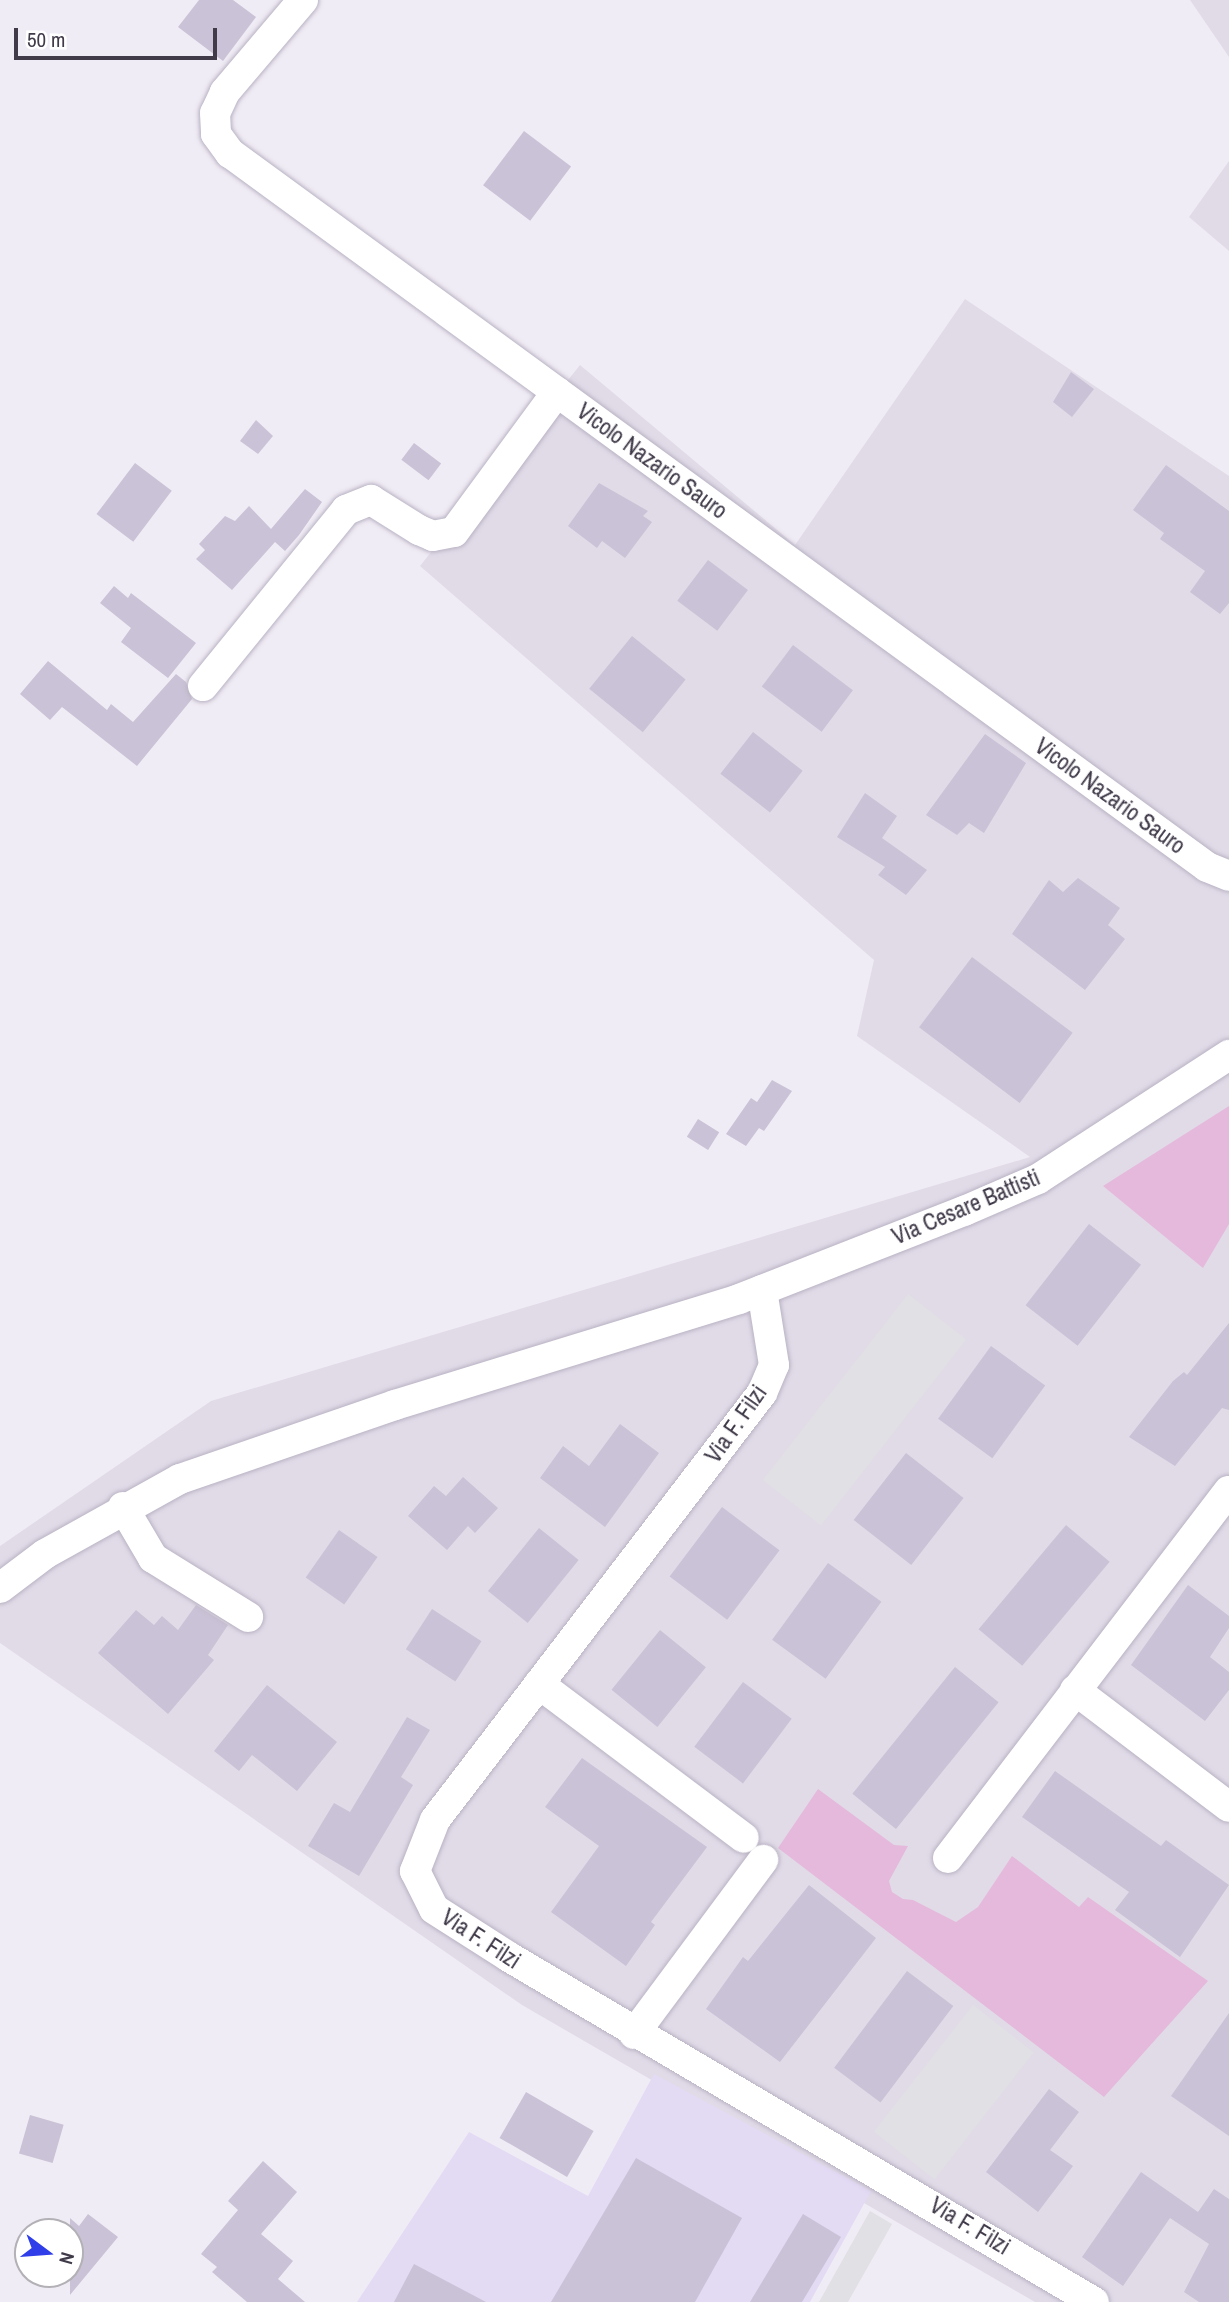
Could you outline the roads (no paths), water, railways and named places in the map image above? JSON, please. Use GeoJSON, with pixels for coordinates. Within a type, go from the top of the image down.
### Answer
{"type":"FeatureCollection","features":[{"type":"Feature","properties":{"kind":"street","name":"Vicolo Nazario Sauro"},"geometry":{"type":"LineString","coordinates":[[303,0],[225,92],[215,113],[216,134],[230,153],[1207,867],[1229,876]]}},
{"type":"Feature","properties":{"kind":"street"},"geometry":{"type":"LineString","coordinates":[[203,686],[346,510],[371,500],[433,536],[454,532],[557,392]]}},
{"type":"Feature","properties":{"kind":"street","name":"Via Cesare Battisti"},"geometry":{"type":"LineString","coordinates":[[0,1588],[45,1554],[123,1507],[233,1458],[762,1290],[1038,1179],[1229,1055]]}},
{"type":"Feature","properties":{"kind":"street","name":"Via F. Filzi"},"geometry":{"type":"LineString","coordinates":[[762,1290],[774,1366],[762,1393],[435,1820],[415,1871],[434,1909],[634,2034],[1094,2302]]}},
{"type":"Feature","properties":{"kind":"street"},"geometry":{"type":"LineString","coordinates":[[948,1857],[1229,1490]]}},
{"type":"Feature","properties":{"kind":"street"},"geometry":{"type":"LineString","coordinates":[[123,1507],[153,1559],[248,1617]]}},
{"type":"Feature","properties":{"kind":"street"},"geometry":{"type":"LineString","coordinates":[[539,1684],[753,1849],[634,2034]]}},
{"type":"Feature","properties":{"kind":"street"},"geometry":{"type":"LineString","coordinates":[[1075,1690],[1229,1807]]}}]}
